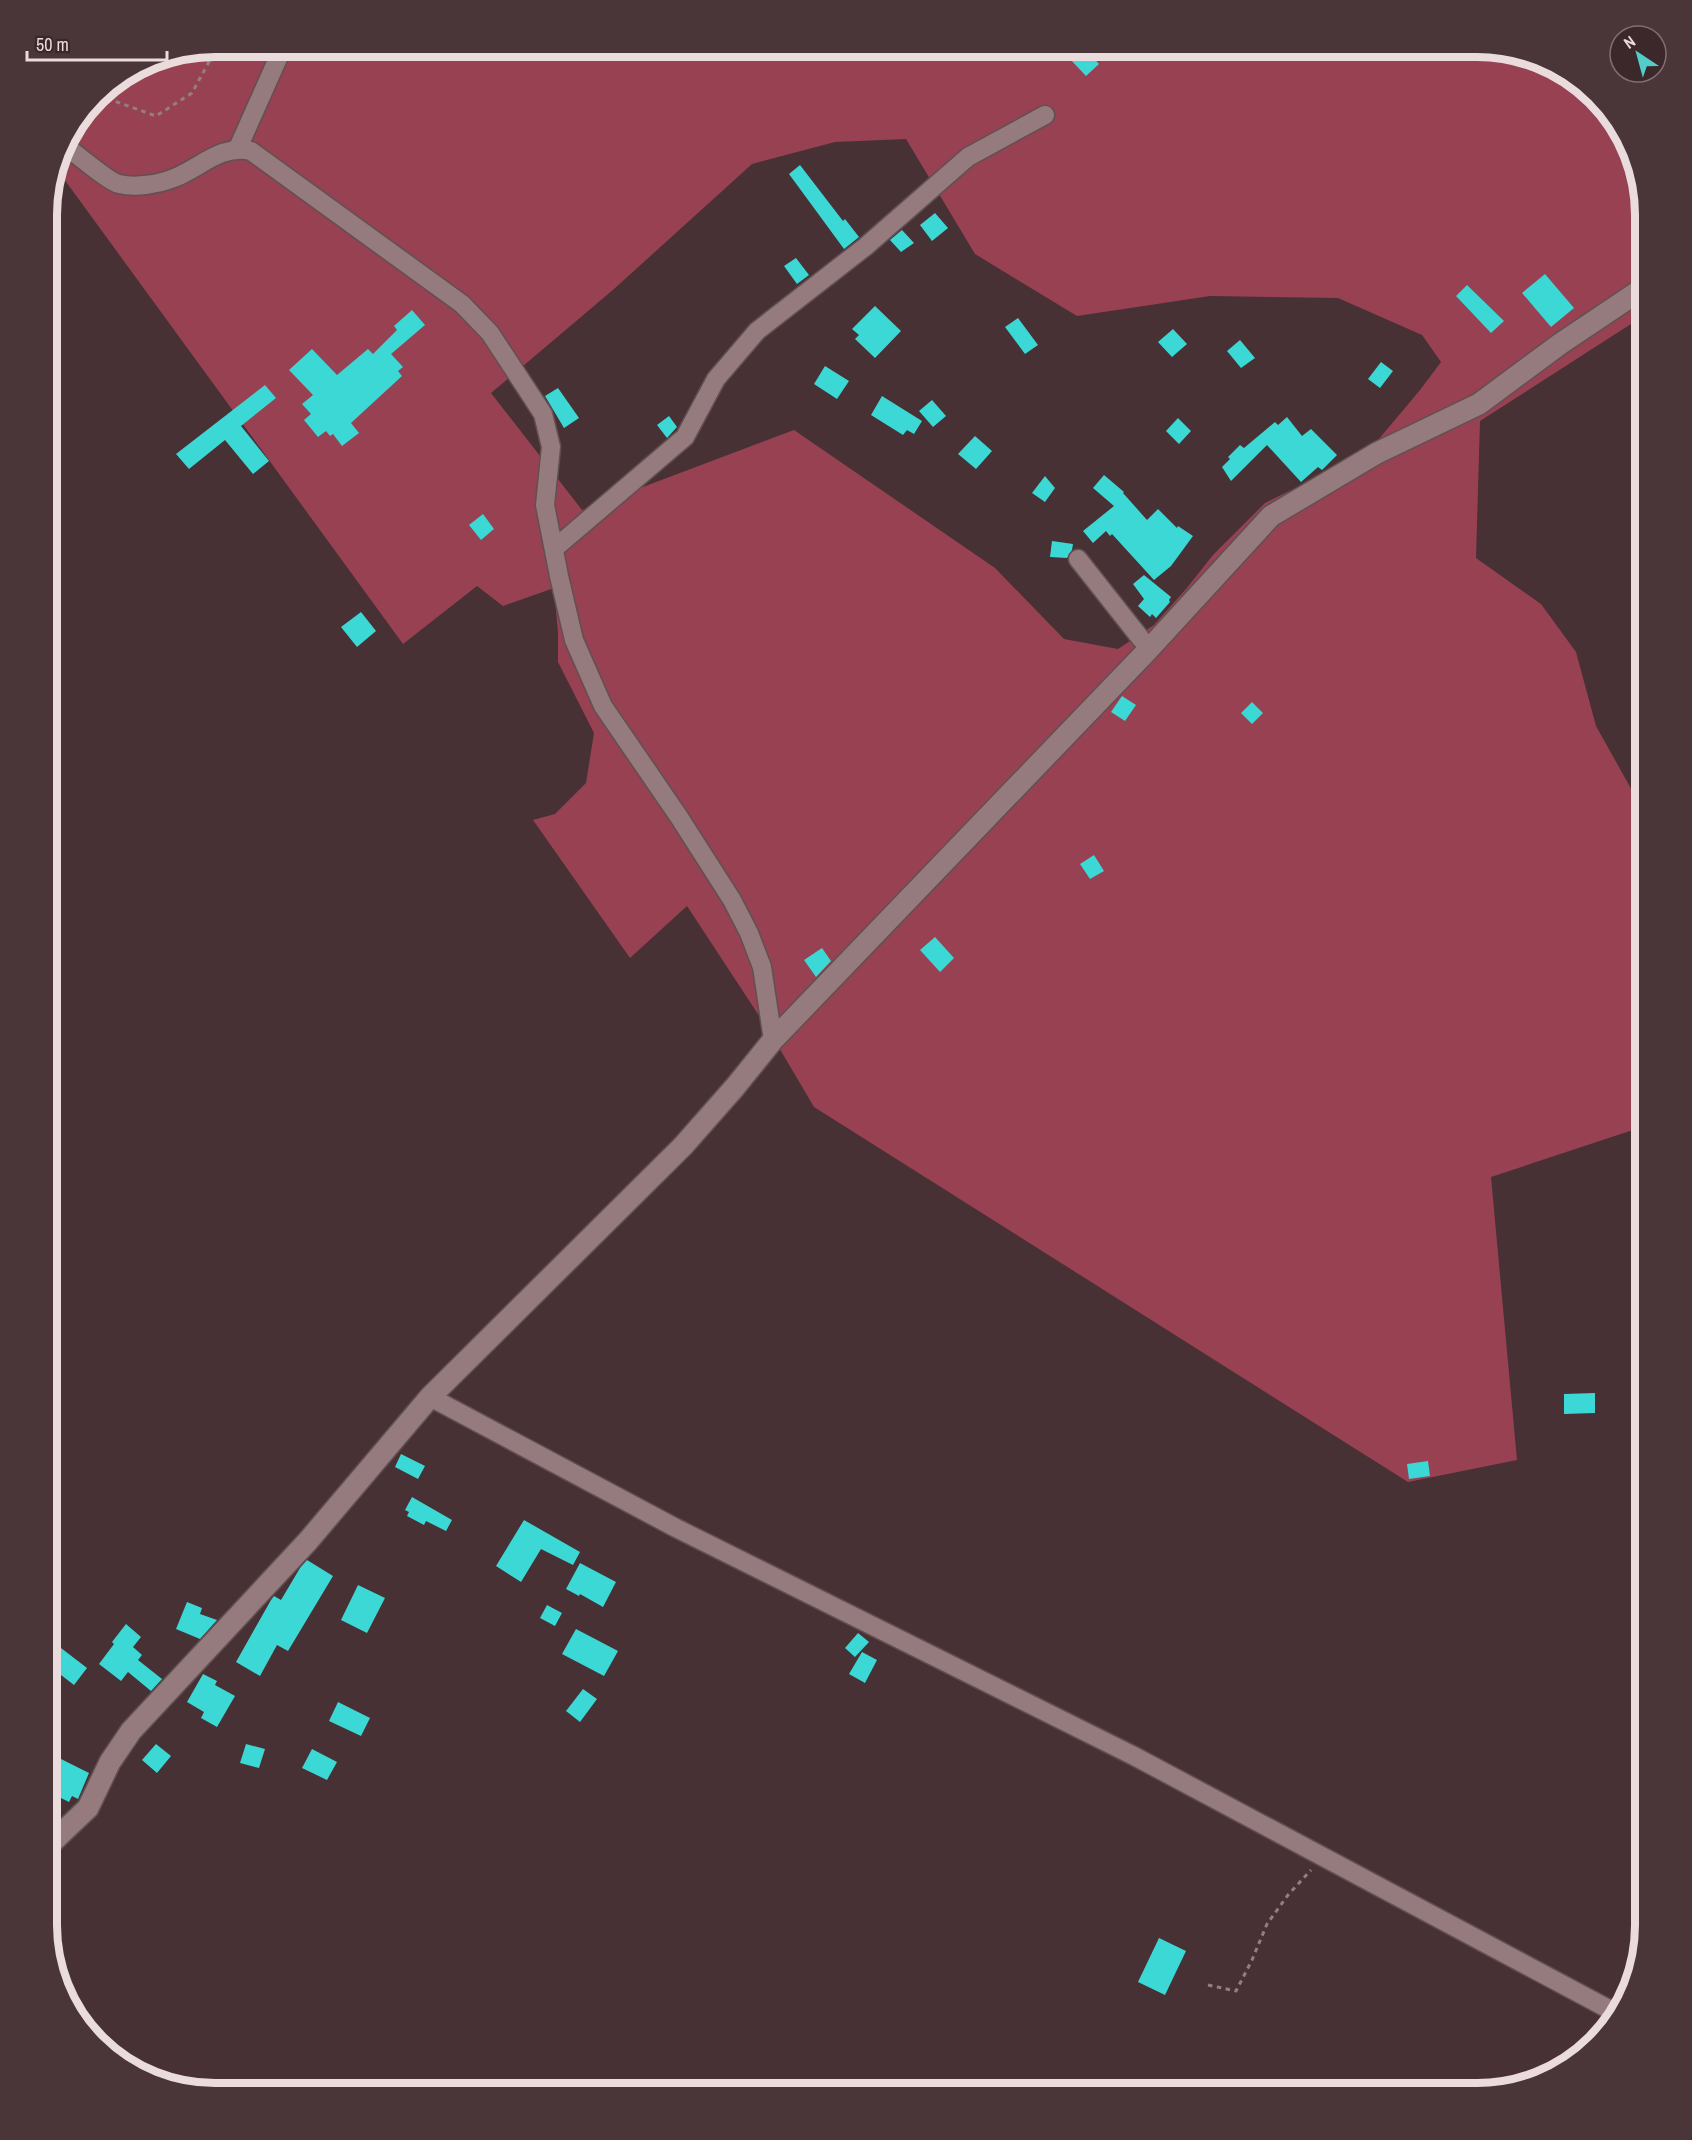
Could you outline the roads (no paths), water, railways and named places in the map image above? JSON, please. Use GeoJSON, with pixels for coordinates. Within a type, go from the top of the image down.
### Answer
{"type":"FeatureCollection","features":[{"type":"Feature","properties":{"kind":"street"},"geometry":{"type":"LineString","coordinates":[[238,148],[278,57]]}},
{"type":"Feature","properties":{"kind":"street"},"geometry":{"type":"LineString","coordinates":[[555,548],[685,437],[716,379],[757,331],[865,247],[968,157],[1045,115]]}},
{"type":"Feature","properties":{"kind":"street"},"geometry":{"type":"LineString","coordinates":[[71,150],[118,184],[149,184],[174,178],[220,154],[238,148],[251,151],[462,304],[490,333],[543,414],[551,447],[545,505],[574,640],[603,706],[679,817],[732,900],[749,933],[762,967],[773,1041]]}},
{"type":"Feature","properties":{"kind":"street"},"geometry":{"type":"LineString","coordinates":[[57,1837],[88,1808],[110,1762],[131,1731],[308,1541],[430,1397],[683,1146],[773,1041],[1149,650],[1270,516],[1377,453],[1479,404],[1560,344],[1635,294]]}},
{"type":"Feature","properties":{"kind":"street"},"geometry":{"type":"LineString","coordinates":[[1078,559],[1149,650]]}},
{"type":"Feature","properties":{"kind":"street"},"geometry":{"type":"LineString","coordinates":[[430,1397],[686,1533],[1134,1756],[1610,2010]]}}]}
